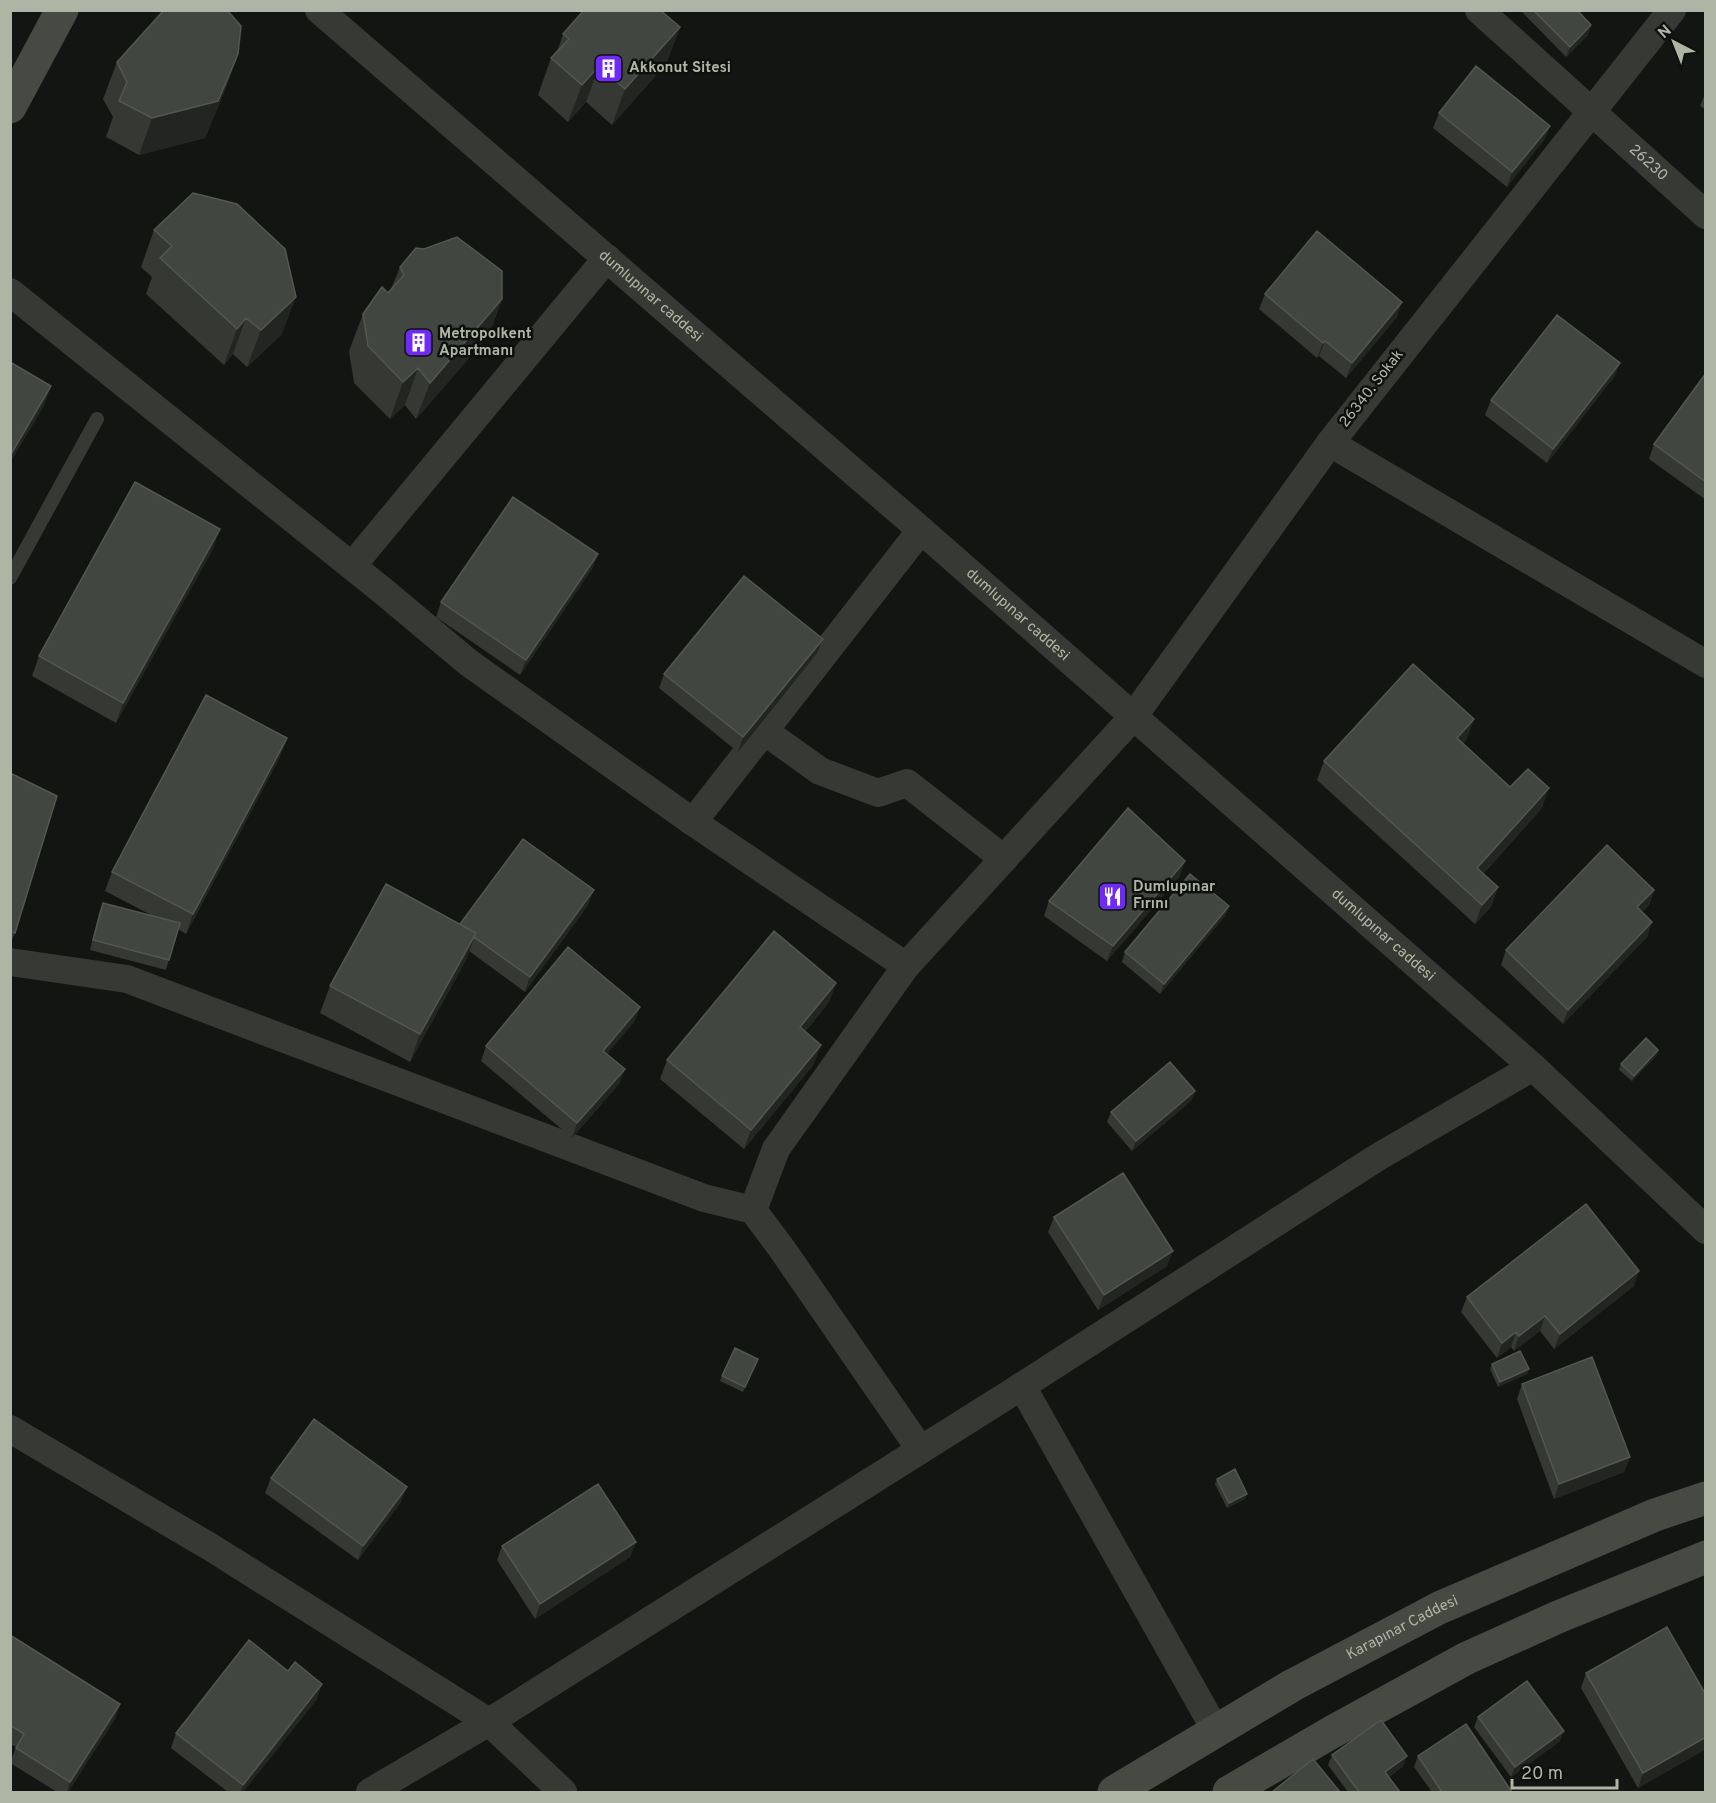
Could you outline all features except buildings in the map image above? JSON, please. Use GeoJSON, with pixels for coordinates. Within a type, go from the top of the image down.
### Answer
{"type":"FeatureCollection","features":[{"type":"Feature","properties":{"kind":"main road"},"geometry":{"type":"LineString","coordinates":[[10,107],[62,10]]}},
{"type":"Feature","properties":{"kind":"main road","name":"Karapınar Caddesi"},"geometry":{"type":"LineString","coordinates":[[1114,1792],[1293,1684],[1439,1608],[1655,1515],[1706,1498]]}},
{"type":"Feature","properties":{"kind":"main road"},"geometry":{"type":"LineString","coordinates":[[1229,1792],[1467,1658],[1569,1612],[1706,1557]]}},
{"type":"Feature","properties":{"kind":"street","name":"dumlupınar caddesi"},"geometry":{"type":"LineString","coordinates":[[319,10],[921,530],[1700,1215]]}},
{"type":"Feature","properties":{"kind":"street"},"geometry":{"type":"LineString","coordinates":[[1479,10],[1591,112]]}},
{"type":"Feature","properties":{"kind":"street","name":"26340. Sokak"},"geometry":{"type":"LineString","coordinates":[[1672,10],[1330,442],[1706,664]]}},
{"type":"Feature","properties":{"kind":"street","name":"26230"},"geometry":{"type":"LineString","coordinates":[[1591,112],[1706,215]]}},
{"type":"Feature","properties":{"kind":"street"},"geometry":{"type":"LineString","coordinates":[[352,566],[607,258]]}},
{"type":"Feature","properties":{"kind":"street"},"geometry":{"type":"LineString","coordinates":[[10,292],[352,566],[469,663],[693,822],[906,966]]}},
{"type":"Feature","properties":{"kind":"street"},"geometry":{"type":"LineString","coordinates":[[753,1210],[776,1149],[906,966],[1133,717],[1330,442]]}},
{"type":"Feature","properties":{"kind":"street"},"geometry":{"type":"LineString","coordinates":[[693,822],[921,530]]}},
{"type":"Feature","properties":{"kind":"street"},"geometry":{"type":"LineString","coordinates":[[764,731],[820,771],[878,793],[908,783],[1004,859]]}},
{"type":"Feature","properties":{"kind":"street"},"geometry":{"type":"LineString","coordinates":[[10,962],[127,979],[704,1198],[753,1210],[920,1449]]}},
{"type":"Feature","properties":{"kind":"street"},"geometry":{"type":"LineString","coordinates":[[370,1792],[489,1722],[1022,1386],[1378,1157],[1533,1067]]}},
{"type":"Feature","properties":{"kind":"street"},"geometry":{"type":"LineString","coordinates":[[1022,1386],[1216,1731]]}},
{"type":"Feature","properties":{"kind":"street"},"geometry":{"type":"LineString","coordinates":[[10,1429],[212,1548],[489,1722],[562,1792]]}},
{"type":"Feature","properties":{"kind":"lane"},"geometry":{"type":"LineString","coordinates":[[10,578],[97,419]]}},
{"type":"Feature","properties":{"kind":"place","name":"Akkonut Sitesi"},"geometry":{"type":"Point","coordinates":[608,68]}},
{"type":"Feature","properties":{"kind":"place","name":"Metropolkent Apartmanı"},"geometry":{"type":"Point","coordinates":[418,343]}},
{"type":"Feature","properties":{"kind":"place","name":"Dumlupınar Fırını"},"geometry":{"type":"Point","coordinates":[1112,896]}}]}
